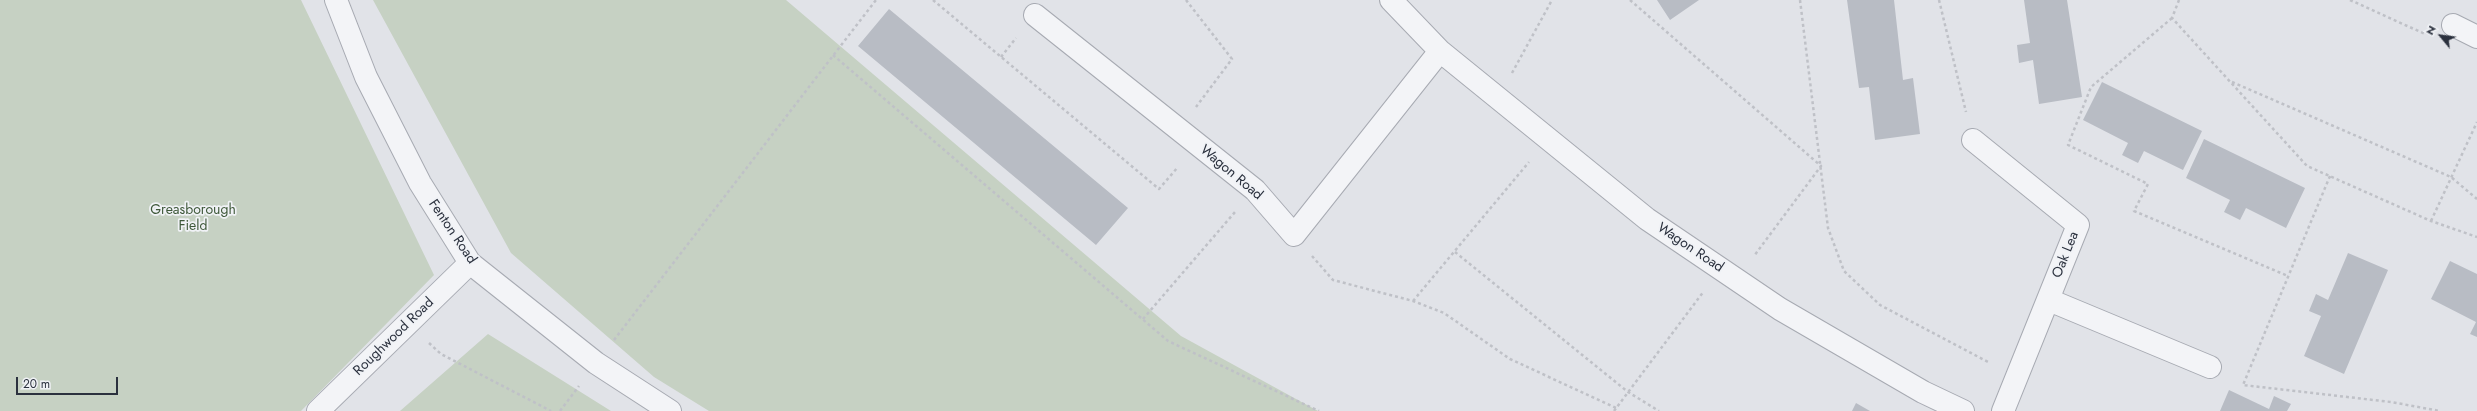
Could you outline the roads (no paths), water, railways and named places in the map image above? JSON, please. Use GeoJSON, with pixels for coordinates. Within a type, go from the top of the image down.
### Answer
{"type":"FeatureCollection","features":[{"type":"Feature","properties":{"kind":"street","name":"Fenton Road"},"geometry":{"type":"LineString","coordinates":[[336,0],[369,84],[420,183],[470,263],[596,363],[670,411]]}},
{"type":"Feature","properties":{"kind":"street","name":"Wagon Road"},"geometry":{"type":"LineString","coordinates":[[1391,0],[1440,51],[1647,219],[1787,312],[1923,392],[1963,411]]}},
{"type":"Feature","properties":{"kind":"street","name":"Wagon Road"},"geometry":{"type":"LineString","coordinates":[[1035,15],[1255,190],[1294,235],[1440,51]]}},
{"type":"Feature","properties":{"kind":"street"},"geometry":{"type":"LineString","coordinates":[[2453,25],[2477,37]]}},
{"type":"Feature","properties":{"kind":"street","name":"Oak Lea"},"geometry":{"type":"LineString","coordinates":[[1973,140],[2078,225],[2003,411]]}},
{"type":"Feature","properties":{"kind":"street","name":"Roughwood Road"},"geometry":{"type":"LineString","coordinates":[[318,411],[406,323],[470,263]]}},
{"type":"Feature","properties":{"kind":"street"},"geometry":{"type":"LineString","coordinates":[[2049,300],[2210,367]]}},
{"type":"Feature","properties":{"kind":"park label","name":"Greasborough Field"},"geometry":{"type":"Point","coordinates":[193,220]}}]}
